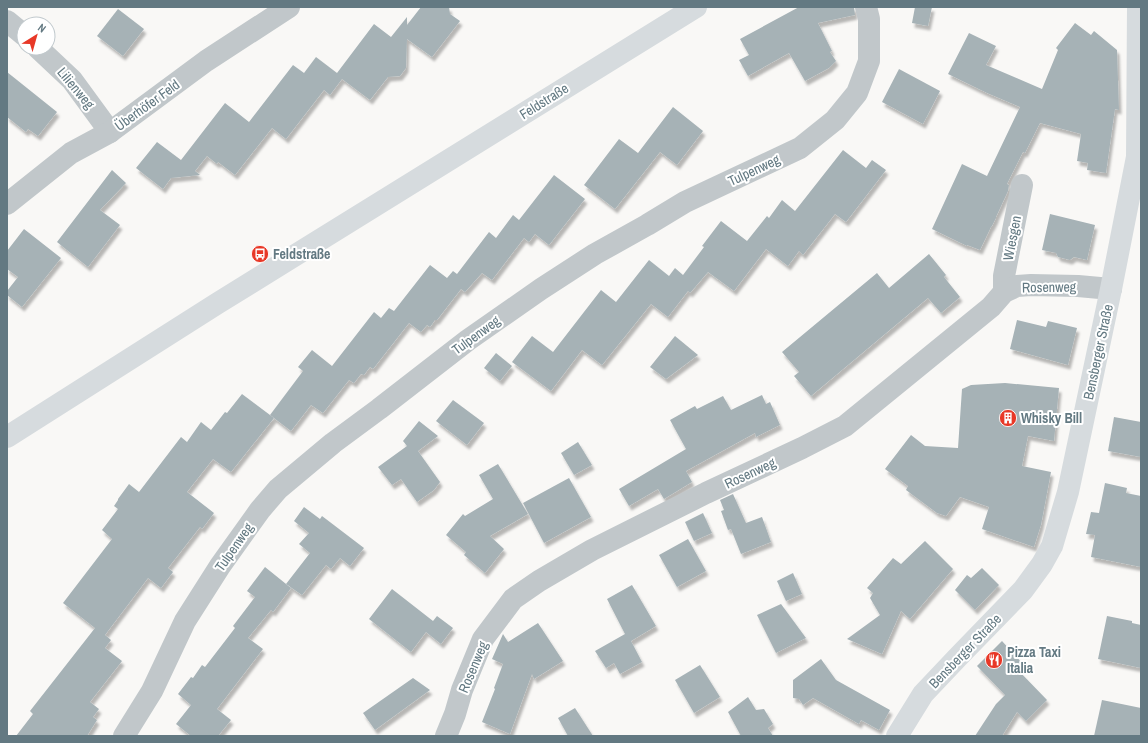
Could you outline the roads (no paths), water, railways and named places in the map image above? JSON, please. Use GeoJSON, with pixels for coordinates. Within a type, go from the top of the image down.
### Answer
{"type":"FeatureCollection","features":[{"type":"Feature","properties":{"kind":"main road","name":"Feldstraße"},"geometry":{"type":"LineString","coordinates":[[7,437],[225,298],[696,7]]}},
{"type":"Feature","properties":{"kind":"main road","name":"Bensberger Straße"},"geometry":{"type":"LineString","coordinates":[[897,736],[923,694],[1023,590],[1042,564],[1052,546],[1068,492],[1111,289],[1137,156],[1138,7]]}},
{"type":"Feature","properties":{"kind":"street","name":"Überhöfer Feld"},"geometry":{"type":"LineString","coordinates":[[7,204],[71,153],[110,132],[206,61],[289,7]]}},
{"type":"Feature","properties":{"kind":"street","name":"Tulpenweg"},"geometry":{"type":"LineString","coordinates":[[124,736],[152,691],[185,621],[220,566],[260,510],[278,489],[333,442],[379,409],[468,340],[541,289],[595,254],[686,202],[800,148],[836,120],[857,93],[869,61],[869,19],[866,7]]}},
{"type":"Feature","properties":{"kind":"street"},"geometry":{"type":"LineString","coordinates":[[7,21],[16,28]]}},
{"type":"Feature","properties":{"kind":"street","name":"Lilienweg"},"geometry":{"type":"LineString","coordinates":[[46,56],[72,80],[110,132]]}},
{"type":"Feature","properties":{"kind":"street","name":"Wiesgen"},"geometry":{"type":"LineString","coordinates":[[1004,292],[1004,276],[1022,185]]}},
{"type":"Feature","properties":{"kind":"street","name":"Rosenweg"},"geometry":{"type":"LineString","coordinates":[[446,736],[455,714],[462,690],[483,639],[513,599],[539,581],[592,550],[845,426],[991,307],[1004,292],[1017,286],[1031,285],[1078,286],[1111,289]]}},
{"type":"Feature","properties":{"kind":"place","name":"Feldstraße"},"geometry":{"type":"Point","coordinates":[260,254]}},
{"type":"Feature","properties":{"kind":"place","name":"Whisky Bill"},"geometry":{"type":"Point","coordinates":[1008,418]}},
{"type":"Feature","properties":{"kind":"place","name":"Pizza Taxi Italia"},"geometry":{"type":"Point","coordinates":[994,660]}}]}
